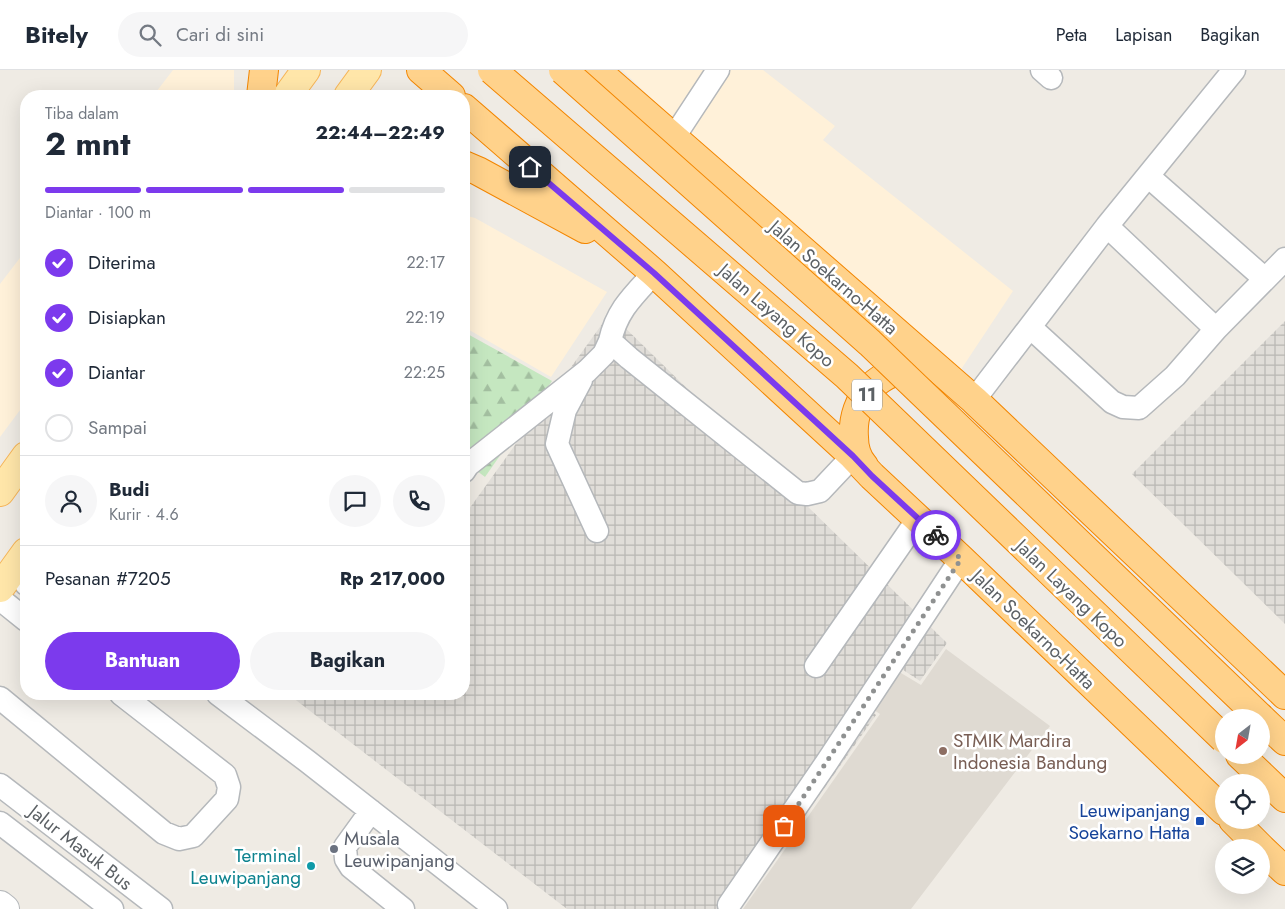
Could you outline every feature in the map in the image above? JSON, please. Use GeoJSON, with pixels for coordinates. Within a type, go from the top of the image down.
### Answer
{"type":"FeatureCollection","features":[{"type":"Feature","properties":{"kind":"highway"},"geometry":{"type":"LineString","coordinates":[[262,90],[264,70]]}},
{"type":"Feature","properties":{"kind":"highway"},"geometry":{"type":"LineString","coordinates":[[420,70],[444,90]]}},
{"type":"Feature","properties":{"kind":"highway","name":"Jalan Layang Kopo"},"geometry":{"type":"LineString","coordinates":[[492,70],[847,376],[1215,730]]}},
{"type":"Feature","properties":{"kind":"highway","name":"11"},"geometry":{"type":"LineString","coordinates":[[563,70],[870,343],[1252,709]]}},
{"type":"Feature","properties":{"kind":"highway","name":"Jalan Soekarno-Hatta"},"geometry":{"type":"LineString","coordinates":[[596,70],[967,393],[1285,694]]}},
{"type":"Feature","properties":{"kind":"highway","name":"Jalan Soekarno-Hatta"},"geometry":{"type":"LineString","coordinates":[[470,113],[644,265],[853,456],[1215,802]]}},
{"type":"Feature","properties":{"kind":"highway"},"geometry":{"type":"LineString","coordinates":[[470,168],[644,265]]}},
{"type":"Feature","properties":{"kind":"highway"},"geometry":{"type":"LineString","coordinates":[[872,476],[861,462],[854,445],[853,427],[856,410],[865,394],[878,381],[893,373],[910,369],[928,370],[946,376],[967,393]]}},
{"type":"Feature","properties":{"kind":"highway","name":"11"},"geometry":{"type":"LineString","coordinates":[[1270,727],[1285,741]]}},
{"type":"Feature","properties":{"kind":"highway"},"geometry":{"type":"LineString","coordinates":[[1249,764],[1285,798]]}},
{"type":"Feature","properties":{"kind":"highway"},"geometry":{"type":"LineString","coordinates":[[1242,829],[1252,839]]}},
{"type":"Feature","properties":{"kind":"highway"},"geometry":{"type":"LineString","coordinates":[[1270,857],[1285,871]]}},
{"type":"Feature","properties":{"kind":"main road"},"geometry":{"type":"LineString","coordinates":[[291,90],[306,70]]}},
{"type":"Feature","properties":{"kind":"main road"},"geometry":{"type":"LineString","coordinates":[[352,90],[367,70]]}},
{"type":"Feature","properties":{"kind":"main road"},"geometry":{"type":"LineString","coordinates":[[0,492],[20,464]]}},
{"type":"Feature","properties":{"kind":"main road"},"geometry":{"type":"LineString","coordinates":[[0,588],[20,571]]}},
{"type":"Feature","properties":{"kind":"street"},"geometry":{"type":"LineString","coordinates":[[0,905],[5,909]]}},
{"type":"Feature","properties":{"kind":"lane"},"geometry":{"type":"LineString","coordinates":[[674,137],[718,70]]}},
{"type":"Feature","properties":{"kind":"lane"},"geometry":{"type":"LineString","coordinates":[[967,393],[1030,327],[1107,226],[1234,70]]}},
{"type":"Feature","properties":{"kind":"lane"},"geometry":{"type":"LineString","coordinates":[[1148,176],[1265,279]]}},
{"type":"Feature","properties":{"kind":"lane"},"geometry":{"type":"LineString","coordinates":[[1107,226],[1216,329]]}},
{"type":"Feature","properties":{"kind":"lane"},"geometry":{"type":"LineString","coordinates":[[1030,327],[1112,402],[1123,407],[1139,408],[1175,376],[1216,329],[1285,259]]}},
{"type":"Feature","properties":{"kind":"lane"},"geometry":{"type":"LineString","coordinates":[[470,463],[587,371],[604,354],[616,320],[625,306],[644,265]]}},
{"type":"Feature","properties":{"kind":"lane"},"geometry":{"type":"LineString","coordinates":[[610,341],[798,493],[807,494],[820,491],[853,456]]}},
{"type":"Feature","properties":{"kind":"lane"},"geometry":{"type":"LineString","coordinates":[[587,371],[565,410],[557,444],[597,532]]}},
{"type":"Feature","properties":{"kind":"lane"},"geometry":{"type":"LineString","coordinates":[[816,666],[918,518]]}},
{"type":"Feature","properties":{"kind":"lane"},"geometry":{"type":"LineString","coordinates":[[730,905],[961,559]]}},
{"type":"Feature","properties":{"kind":"lane"},"geometry":{"type":"LineString","coordinates":[[0,599],[20,615]]}},
{"type":"Feature","properties":{"kind":"lane"},"geometry":{"type":"LineString","coordinates":[[0,698],[164,833],[180,839],[194,836],[227,799],[229,787],[225,775],[129,700]]}},
{"type":"Feature","properties":{"kind":"lane"},"geometry":{"type":"LineString","coordinates":[[226,700],[496,909]]}},
{"type":"Feature","properties":{"kind":"lane","name":"Jalur Masuk Bus"},"geometry":{"type":"LineString","coordinates":[[0,785],[161,909]]}},
{"type":"Feature","properties":{"kind":"lane"},"geometry":{"type":"LineString","coordinates":[[371,811],[345,847],[346,859],[351,868],[403,909]]}},
{"type":"Feature","properties":{"kind":"lane"},"geometry":{"type":"LineString","coordinates":[[0,822],[112,909]]}},
{"type":"Feature","properties":{"kind":"shaded area"},"geometry":{"type":"Polygon","coordinates":[[[173,70],[234,70],[234,90],[158,90],[173,70]]]}},
{"type":"Feature","properties":{"kind":"shaded area"},"geometry":{"type":"Polygon","coordinates":[[[622,70],[763,70],[835,126],[823,140],[1013,291],[960,371],[797,239],[622,70]]]}},
{"type":"Feature","properties":{"kind":"shaded area"},"geometry":{"type":"Polygon","coordinates":[[[470,217],[607,292],[551,377],[470,330],[470,217]]]}},
{"type":"Feature","properties":{"kind":"shaded area"},"geometry":{"type":"Polygon","coordinates":[[[20,258],[20,410],[0,437],[0,284],[20,258]]]}},
{"type":"Feature","properties":{"kind":"shaded area"},"geometry":{"type":"Polygon","coordinates":[[[610,313],[947,643],[920,681],[897,666],[869,709],[876,715],[739,909],[567,909],[296,700],[470,700],[470,508],[610,313]]]}},
{"type":"Feature","properties":{"kind":"shaded area"},"geometry":{"type":"Polygon","coordinates":[[[1285,321],[1285,624],[1132,474],[1285,321]]]}},
{"type":"Feature","properties":{"kind":"shaded area"},"geometry":{"type":"Polygon","coordinates":[[[946,649],[1050,726],[911,909],[743,909],[880,714],[871,708],[896,670],[921,685],[946,649]]]}},
{"type":"Feature","properties":{"kind":"green space"},"geometry":{"type":"Polygon","coordinates":[[[470,335],[552,381],[485,477],[470,466],[470,335]]]}},
{"type":"Feature","properties":{"kind":"way so far"},"geometry":{"type":"LineString","coordinates":[[784,826],[961,559],[936,535]]}},
{"type":"Feature","properties":{"kind":"place","name":"STMIK Mardira Indonesia Bandung"},"geometry":{"type":"Point","coordinates":[943,751]}},
{"type":"Feature","properties":{"kind":"place","name":"Leuwipanjang Soekarno Hatta"},"geometry":{"type":"Point","coordinates":[1200,821]}},
{"type":"Feature","properties":{"kind":"place","name":"Musala Leuwipanjang"},"geometry":{"type":"Point","coordinates":[334,849]}},
{"type":"Feature","properties":{"kind":"place","name":"Terminal Leuwipanjang"},"geometry":{"type":"Point","coordinates":[311,866]}},
{"type":"Feature","properties":{"kind":"route"},"geometry":{"type":"LineString","coordinates":[[530,167],[654,273],[936,535]]}}]}
